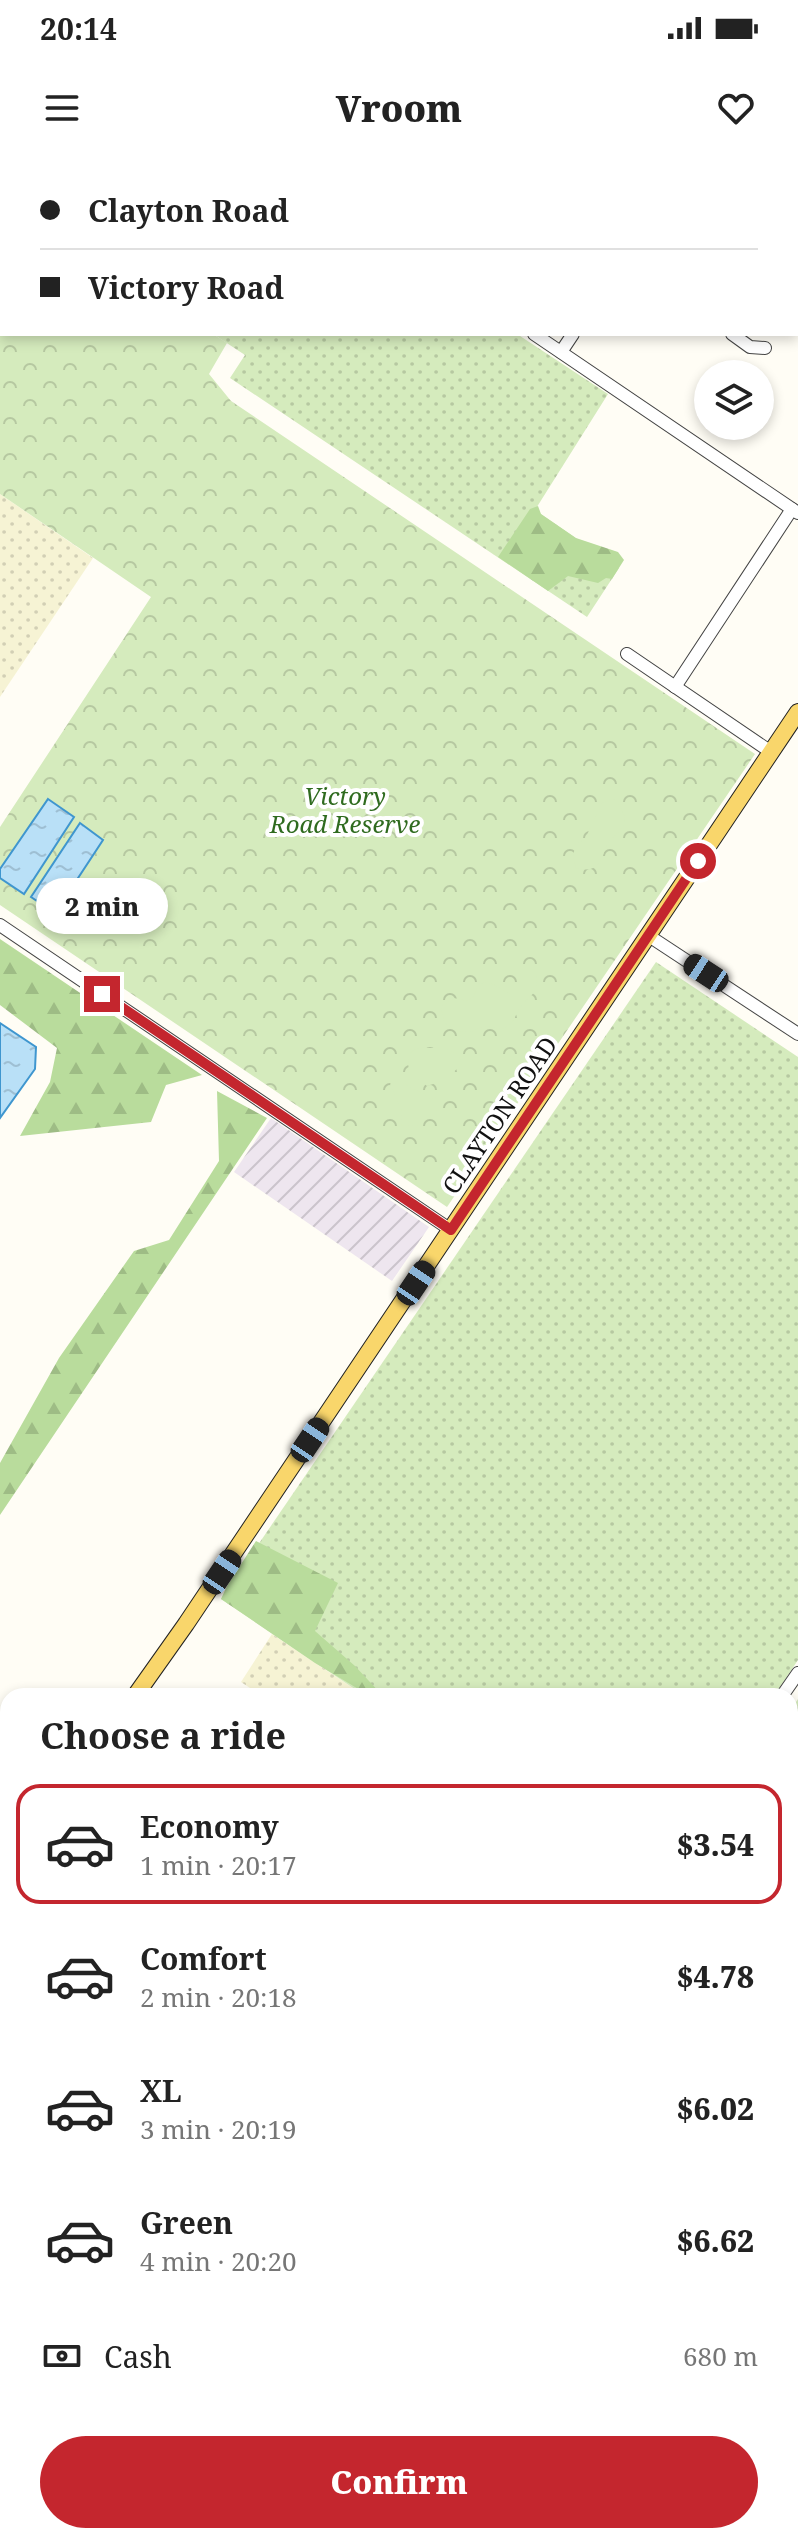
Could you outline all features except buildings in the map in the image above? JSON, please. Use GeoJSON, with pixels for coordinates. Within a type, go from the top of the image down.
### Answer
{"type":"FeatureCollection","features":[{"type":"Feature","properties":{"kind":"main road","name":"CLAYTON ROAD"},"geometry":{"type":"LineString","coordinates":[[141,1688],[798,712]]}},
{"type":"Feature","properties":{"kind":"main road","name":"CLAYTON ROAD"},"geometry":{"type":"LineString","coordinates":[[152,1688],[186,1624]]}},
{"type":"Feature","properties":{"kind":"street"},"geometry":{"type":"LineString","coordinates":[[537,336],[795,511],[675,687]]}},
{"type":"Feature","properties":{"kind":"street"},"geometry":{"type":"LineString","coordinates":[[561,352],[572,336]]}},
{"type":"Feature","properties":{"kind":"street"},"geometry":{"type":"LineString","coordinates":[[735,336],[750,347],[765,348]]}},
{"type":"Feature","properties":{"kind":"street"},"geometry":{"type":"LineString","coordinates":[[627,654],[771,752]]}},
{"type":"Feature","properties":{"kind":"street"},"geometry":{"type":"LineString","coordinates":[[0,925],[451,1230]]}},
{"type":"Feature","properties":{"kind":"street"},"geometry":{"type":"LineString","coordinates":[[649,936],[798,1034]]}},
{"type":"Feature","properties":{"kind":"shaded area"},"geometry":{"type":"Polygon","coordinates":[[[0,494],[93,558],[0,697],[0,494]]]}},
{"type":"Feature","properties":{"kind":"shaded area"},"geometry":{"type":"Polygon","coordinates":[[[271,1118],[429,1227],[392,1281],[234,1172],[271,1118]]]}},
{"type":"Feature","properties":{"kind":"shaded area"},"geometry":{"type":"Polygon","coordinates":[[[272,1634],[353,1688],[250,1688],[241,1682],[272,1634]]]}},
{"type":"Feature","properties":{"kind":"green space","name":"Victory Road Reserve"},"geometry":{"type":"Polygon","coordinates":[[[0,336],[216,336],[227,343],[209,374],[231,401],[755,754],[447,1207],[0,905],[0,827],[151,597],[0,494],[0,336]]]}},
{"type":"Feature","properties":{"kind":"green space"},"geometry":{"type":"Polygon","coordinates":[[[216,336],[520,336],[608,394],[535,510],[619,568],[587,617],[230,378],[245,355],[216,336]]]}},
{"type":"Feature","properties":{"kind":"green space"},"geometry":{"type":"Polygon","coordinates":[[[538,506],[541,514],[576,538],[618,552],[624,560],[612,579],[606,578],[598,583],[568,576],[548,591],[498,557],[530,509],[538,506]]]}},
{"type":"Feature","properties":{"kind":"green space"},"geometry":{"type":"Polygon","coordinates":[[[612,798],[625,818],[623,827],[607,845],[598,865],[590,869],[576,868],[573,855],[576,844],[585,839],[602,803],[612,798]]]}},
{"type":"Feature","properties":{"kind":"green space"},"geometry":{"type":"Polygon","coordinates":[[[0,939],[202,1075],[166,1085],[151,1122],[20,1136],[50,1082],[57,1048],[0,1005],[0,939]]]}},
{"type":"Feature","properties":{"kind":"green space"},"geometry":{"type":"Polygon","coordinates":[[[656,962],[798,1057],[798,1660],[779,1688],[353,1688],[221,1599],[656,962]]]}},
{"type":"Feature","properties":{"kind":"green space"},"geometry":{"type":"Polygon","coordinates":[[[530,975],[536,975],[535,991],[507,1026],[483,1027],[465,1032],[444,1022],[441,1007],[454,998],[467,1001],[473,997],[479,984],[492,984],[511,994],[530,975]]]}},
{"type":"Feature","properties":{"kind":"green space"},"geometry":{"type":"Polygon","coordinates":[[[419,1048],[443,1048],[459,1055],[462,1065],[442,1081],[427,1086],[409,1072],[410,1054],[419,1048]]]}},
{"type":"Feature","properties":{"kind":"green space"},"geometry":{"type":"Polygon","coordinates":[[[394,1079],[399,1079],[430,1099],[436,1097],[443,1105],[419,1125],[402,1126],[401,1109],[390,1084],[394,1079]]]}},
{"type":"Feature","properties":{"kind":"green space"},"geometry":{"type":"Polygon","coordinates":[[[217,1091],[267,1118],[0,1515],[0,1463],[59,1358],[134,1251],[169,1240],[219,1161],[217,1091]]]}},
{"type":"Feature","properties":{"kind":"green space"},"geometry":{"type":"Polygon","coordinates":[[[256,1541],[338,1583],[315,1631],[376,1688],[357,1688],[221,1599],[256,1541]]]}},
{"type":"Feature","properties":{"kind":"water"},"geometry":{"type":"Polygon","coordinates":[[[48,799],[74,817],[24,894],[0,878],[0,869],[48,799]]]}},
{"type":"Feature","properties":{"kind":"water"},"geometry":{"type":"Polygon","coordinates":[[[80,823],[103,840],[55,913],[31,897],[80,823]]]}},
{"type":"Feature","properties":{"kind":"water"},"geometry":{"type":"Polygon","coordinates":[[[0,1023],[36,1047],[35,1069],[0,1118],[0,1023]]]}},
{"type":"Feature","properties":{"kind":"route"},"geometry":{"type":"LineString","coordinates":[[102,994],[451,1230],[698,861]]}}]}
